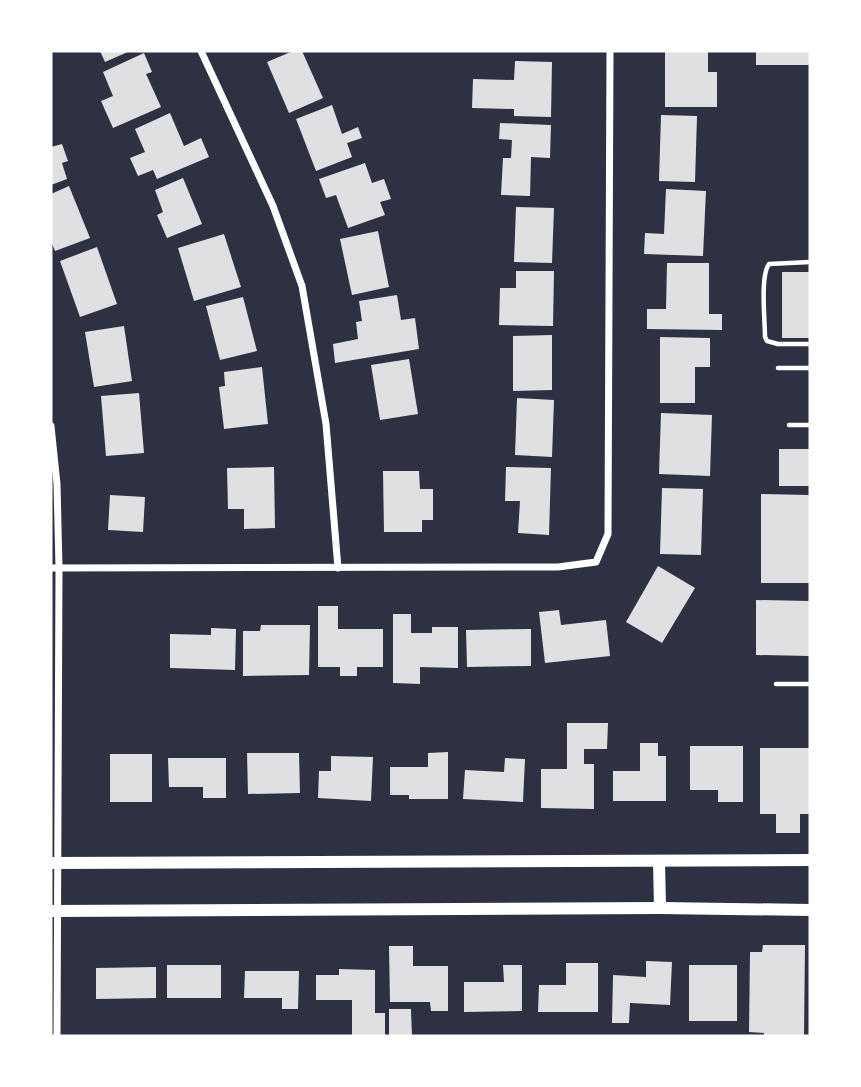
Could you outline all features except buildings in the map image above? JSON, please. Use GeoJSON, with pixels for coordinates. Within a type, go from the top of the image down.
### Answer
{"type":"FeatureCollection","features":[{"type":"Feature","properties":{"kind":"main road"},"geometry":{"type":"LineString","coordinates":[[55,863],[810,860]]}},
{"type":"Feature","properties":{"kind":"main road"},"geometry":{"type":"LineString","coordinates":[[659,861],[660,908]]}},
{"type":"Feature","properties":{"kind":"main road"},"geometry":{"type":"LineString","coordinates":[[55,911],[660,908],[810,910]]}},
{"type":"Feature","properties":{"kind":"street"},"geometry":{"type":"LineString","coordinates":[[201,51],[273,206],[302,286],[326,424],[338,568]]}},
{"type":"Feature","properties":{"kind":"street"},"geometry":{"type":"LineString","coordinates":[[55,568],[558,567],[596,562],[608,534],[610,51]]}},
{"type":"Feature","properties":{"kind":"street"},"geometry":{"type":"LineString","coordinates":[[51,426],[58,484],[55,568],[57,1036]]}},
{"type":"Feature","properties":{"kind":"lane"},"geometry":{"type":"LineString","coordinates":[[810,262],[769,264],[765,280],[767,341],[778,344],[810,344]]}},
{"type":"Feature","properties":{"kind":"lane"},"geometry":{"type":"LineString","coordinates":[[778,368],[810,368]]}},
{"type":"Feature","properties":{"kind":"lane"},"geometry":{"type":"LineString","coordinates":[[789,425],[810,425]]}},
{"type":"Feature","properties":{"kind":"lane"},"geometry":{"type":"LineString","coordinates":[[776,684],[810,684]]}}]}
